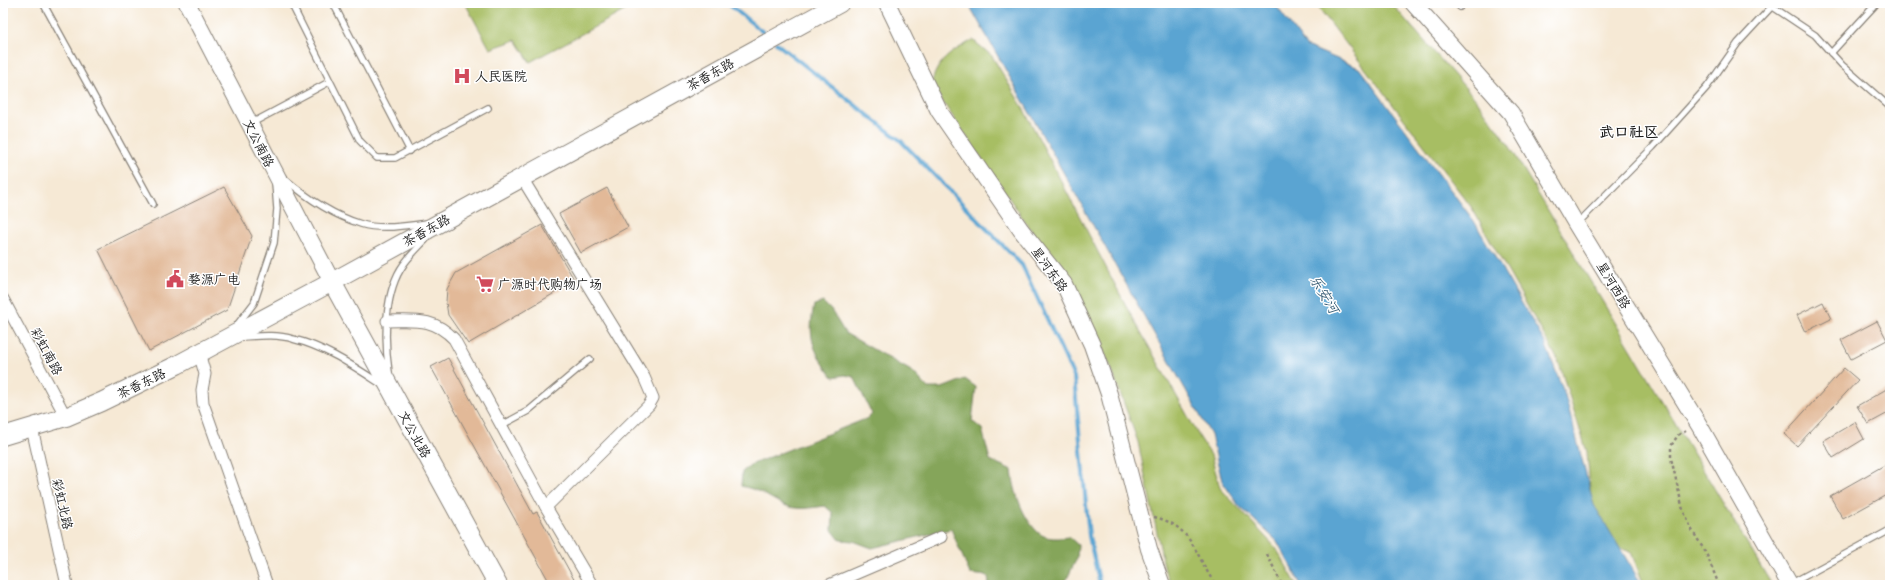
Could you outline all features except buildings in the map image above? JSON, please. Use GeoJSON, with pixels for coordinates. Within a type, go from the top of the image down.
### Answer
{"type":"FeatureCollection","features":[{"type":"Feature","properties":{"kind":"main road","name":"茶香东路"},"geometry":{"type":"LineString","coordinates":[[3,436],[32,428],[101,402],[199,353],[442,222],[840,3]]}},
{"type":"Feature","properties":{"kind":"main road","name":"文公北路"},"geometry":{"type":"LineString","coordinates":[[332,282],[498,585]]}},
{"type":"Feature","properties":{"kind":"street","name":"文公南路"},"geometry":{"type":"LineString","coordinates":[[187,3],[332,282]]}},
{"type":"Feature","properties":{"kind":"street","name":"星河东路"},"geometry":{"type":"LineString","coordinates":[[887,3],[939,111],[1021,230],[1064,284],[1092,345],[1109,394],[1149,549],[1162,585]]}},
{"type":"Feature","properties":{"kind":"street","name":"星河西路"},"geometry":{"type":"LineString","coordinates":[[1413,3],[1511,113],[1576,224],[1699,425],[1790,585]]}},
{"type":"Feature","properties":{"kind":"street"},"geometry":{"type":"LineString","coordinates":[[522,178],[644,377],[653,398],[649,405],[546,507]]}},
{"type":"Feature","properties":{"kind":"street","name":"彩虹南路"},"geometry":{"type":"LineString","coordinates":[[3,299],[66,416]]}},
{"type":"Feature","properties":{"kind":"street"},"geometry":{"type":"LineString","coordinates":[[387,321],[427,321],[447,331],[454,339],[546,507],[592,585]]}},
{"type":"Feature","properties":{"kind":"street"},"geometry":{"type":"LineString","coordinates":[[199,353],[205,374],[202,390],[203,403],[267,585]]}},
{"type":"Feature","properties":{"kind":"street","name":"彩虹北路"},"geometry":{"type":"LineString","coordinates":[[32,428],[67,585]]}},
{"type":"Feature","properties":{"kind":"street"},"geometry":{"type":"LineString","coordinates":[[829,585],[941,537]]}},
{"type":"Feature","properties":{"kind":"lane"},"geometry":{"type":"LineString","coordinates":[[43,3],[153,204]]}},
{"type":"Feature","properties":{"kind":"lane"},"geometry":{"type":"LineString","coordinates":[[291,3],[329,82],[360,141],[377,158],[395,158],[488,108]]}},
{"type":"Feature","properties":{"kind":"lane"},"geometry":{"type":"LineString","coordinates":[[333,3],[410,151]]}},
{"type":"Feature","properties":{"kind":"lane"},"geometry":{"type":"LineString","coordinates":[[1831,53],[1877,3]]}},
{"type":"Feature","properties":{"kind":"lane"},"geometry":{"type":"LineString","coordinates":[[1576,224],[1653,147],[1688,108],[1707,86],[1738,43],[1771,4],[1815,35],[1842,65],[1890,106]]}},
{"type":"Feature","properties":{"kind":"lane"},"geometry":{"type":"LineString","coordinates":[[250,124],[329,82]]}},
{"type":"Feature","properties":{"kind":"lane"},"geometry":{"type":"LineString","coordinates":[[273,169],[304,195],[334,213],[362,224],[395,227],[442,222]]}},
{"type":"Feature","properties":{"kind":"lane"},"geometry":{"type":"LineString","coordinates":[[227,338],[254,303],[274,243],[277,209],[273,169]]}},
{"type":"Feature","properties":{"kind":"lane"},"geometry":{"type":"LineString","coordinates":[[391,391],[386,354],[387,321],[392,289],[404,264],[442,222]]}},
{"type":"Feature","properties":{"kind":"lane"},"geometry":{"type":"LineString","coordinates":[[227,338],[268,336],[293,338],[326,350],[391,391]]}},
{"type":"Feature","properties":{"kind":"lane"},"geometry":{"type":"LineString","coordinates":[[502,425],[528,411],[590,359]]}},
{"type":"Feature","properties":{"kind":"lane"},"geometry":{"type":"LineString","coordinates":[[1790,585],[1890,530]]}},
{"type":"Feature","properties":{"kind":"path"},"geometry":{"type":"LineString","coordinates":[[1699,425],[1678,435],[1671,446],[1671,458],[1683,510],[1692,530],[1706,552],[1719,585]]}},
{"type":"Feature","properties":{"kind":"path"},"geometry":{"type":"LineString","coordinates":[[1140,513],[1173,522],[1184,531],[1216,585]]}},
{"type":"Feature","properties":{"kind":"path"},"geometry":{"type":"LineString","coordinates":[[1267,554],[1282,585]]}},
{"type":"Feature","properties":{"kind":"green space"},"geometry":{"type":"Polygon","coordinates":[[[465,3],[622,3],[626,10],[530,62],[516,40],[490,49],[465,3]]]}},
{"type":"Feature","properties":{"kind":"green space"},"geometry":{"type":"Polygon","coordinates":[[[1315,3],[1391,3],[1478,102],[1509,145],[1772,585],[1644,585],[1631,552],[1611,545],[1592,513],[1587,452],[1558,360],[1472,208],[1315,3]]]}},
{"type":"Feature","properties":{"kind":"green space"},"geometry":{"type":"Polygon","coordinates":[[[973,40],[992,56],[1022,106],[1124,302],[1211,455],[1220,488],[1276,548],[1297,585],[1171,585],[1165,571],[1138,442],[1110,365],[1074,287],[1029,227],[931,85],[941,63],[952,53],[973,40]]]}},
{"type":"Feature","properties":{"kind":"green space"},"geometry":{"type":"Polygon","coordinates":[[[823,302],[831,310],[845,333],[913,372],[928,388],[942,388],[965,379],[976,387],[972,421],[982,429],[990,460],[1012,470],[1017,495],[1028,520],[1039,533],[1046,537],[1069,537],[1078,545],[1077,558],[1064,585],[989,585],[988,576],[970,574],[951,529],[872,548],[853,541],[840,540],[832,530],[833,513],[825,506],[814,508],[792,508],[758,491],[741,486],[742,472],[750,465],[868,418],[872,414],[854,377],[845,375],[833,377],[816,352],[812,336],[812,317],[814,305],[823,302]]]}},
{"type":"Feature","properties":{"kind":"water","name":"乐安河"},"geometry":{"type":"Polygon","coordinates":[[[968,3],[1274,3],[1306,46],[1359,68],[1474,221],[1545,343],[1565,395],[1594,505],[1642,585],[1301,585],[1277,541],[1239,506],[1222,481],[1211,435],[968,3]]]}},
{"type":"Feature","properties":{"kind":"waterway"},"geometry":{"type":"LineString","coordinates":[[727,3],[769,37]]}},
{"type":"Feature","properties":{"kind":"waterway"},"geometry":{"type":"LineString","coordinates":[[776,43],[901,141],[1022,265],[1074,377],[1089,536],[1100,585]]}},
{"type":"Feature","properties":{"kind":"place","name":"人民医院"},"geometry":{"type":"Point","coordinates":[462,76]}},
{"type":"Feature","properties":{"kind":"place","name":"婺源广电"},"geometry":{"type":"Point","coordinates":[175,279]}},
{"type":"Feature","properties":{"kind":"place","name":"广源时代购物广场"},"geometry":{"type":"Point","coordinates":[485,284]}},
{"type":"Feature","properties":{"kind":"district","name":"武口社区"},"geometry":{"type":"Point","coordinates":[1629,131]}}]}
